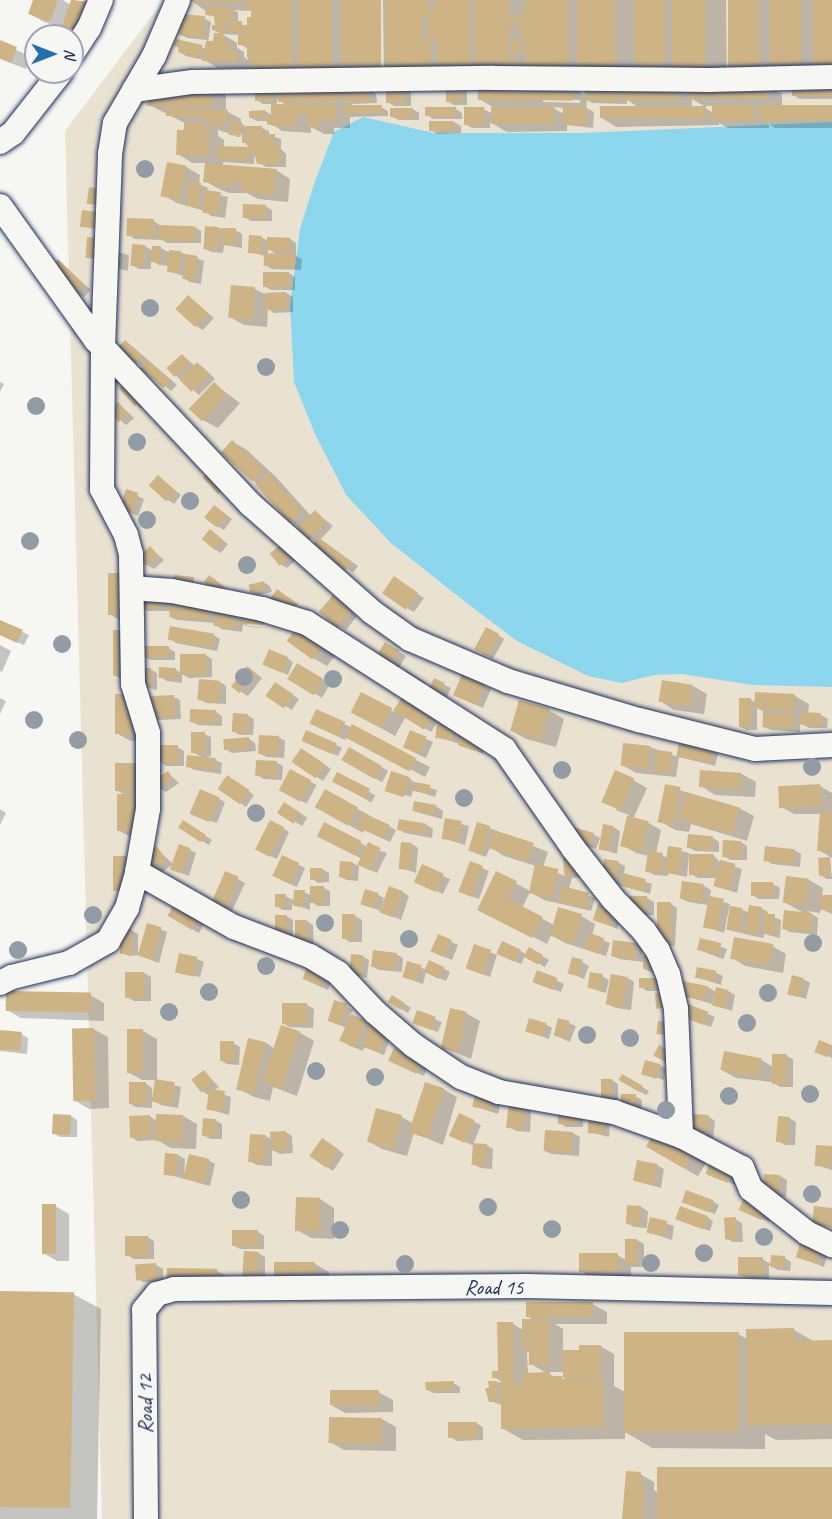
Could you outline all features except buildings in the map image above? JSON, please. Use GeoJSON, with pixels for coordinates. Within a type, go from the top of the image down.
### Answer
{"type":"FeatureCollection","features":[{"type":"Feature","properties":{"kind":"street"},"geometry":{"type":"LineString","coordinates":[[84,36],[102,0]]}},
{"type":"Feature","properties":{"kind":"street"},"geometry":{"type":"LineString","coordinates":[[0,983],[12,977],[69,963],[108,941],[127,908],[137,872],[148,809],[150,758],[148,733],[133,684],[130,554],[126,535],[102,489],[103,347],[110,154],[115,123],[154,56],[178,0]]}},
{"type":"Feature","properties":{"kind":"street"},"geometry":{"type":"LineString","coordinates":[[134,90],[192,82],[493,78],[709,80],[832,77]]}},
{"type":"Feature","properties":{"kind":"street"},"geometry":{"type":"LineString","coordinates":[[0,142],[14,133],[52,84]]}},
{"type":"Feature","properties":{"kind":"street"},"geometry":{"type":"LineString","coordinates":[[0,206],[103,347],[250,504],[372,612],[410,639],[508,681],[662,726],[755,749],[832,745]]}},
{"type":"Feature","properties":{"kind":"street"},"geometry":{"type":"LineString","coordinates":[[132,588],[172,591],[262,609],[308,623],[504,749],[573,848],[613,899],[644,931],[658,951],[668,974],[676,1009],[681,1136]]}},
{"type":"Feature","properties":{"kind":"street"},"geometry":{"type":"LineString","coordinates":[[137,872],[234,927],[310,956],[338,973],[375,1012],[413,1046],[460,1077],[499,1092],[614,1112],[681,1136],[742,1168],[751,1189],[807,1233],[832,1245]]}},
{"type":"Feature","properties":{"kind":"street","name":"Road 15"},"geometry":{"type":"LineString","coordinates":[[157,1294],[174,1289],[526,1286],[832,1293]]}},
{"type":"Feature","properties":{"kind":"street","name":"Road 12"},"geometry":{"type":"LineString","coordinates":[[146,1519],[144,1310],[157,1294]]}},
{"type":"Feature","properties":{"kind":"shaded area"},"geometry":{"type":"Polygon","coordinates":[[[164,0],[832,0],[832,1519],[102,1519],[65,131],[164,0]]]}},
{"type":"Feature","properties":{"kind":"water"},"geometry":{"type":"Polygon","coordinates":[[[363,117],[434,133],[582,133],[832,122],[832,687],[752,685],[682,674],[654,675],[622,683],[588,676],[517,641],[391,543],[346,495],[315,434],[294,382],[290,305],[300,229],[334,132],[363,117]]]}}]}
